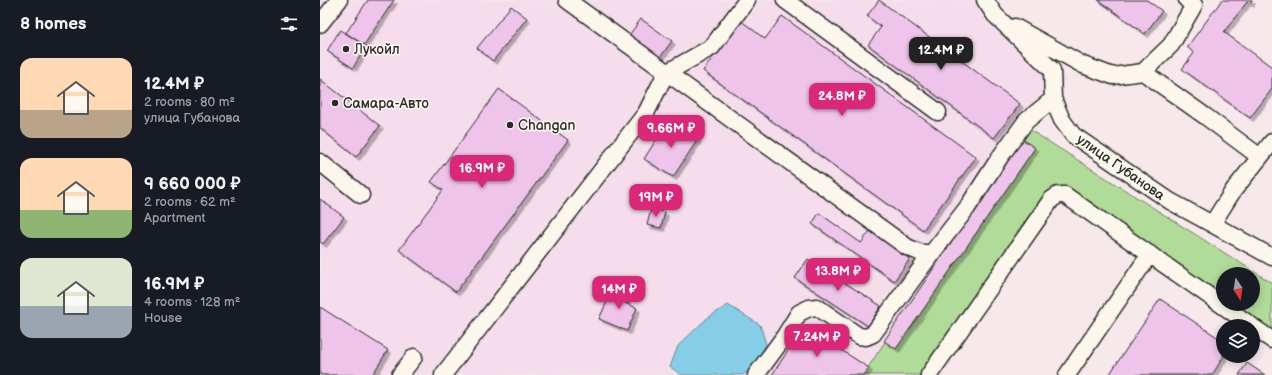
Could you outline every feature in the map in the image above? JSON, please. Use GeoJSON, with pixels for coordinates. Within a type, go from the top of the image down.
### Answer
{"type":"FeatureCollection","features":[{"type":"Feature","properties":{"kind":"street"},"geometry":{"type":"LineString","coordinates":[[320,24],[339,0]]}},
{"type":"Feature","properties":{"kind":"street"},"geometry":{"type":"LineString","coordinates":[[567,0],[907,247],[921,253],[932,252]]}},
{"type":"Feature","properties":{"kind":"street"},"geometry":{"type":"LineString","coordinates":[[443,375],[646,113],[666,73],[712,47],[747,0]]}},
{"type":"Feature","properties":{"kind":"street"},"geometry":{"type":"LineString","coordinates":[[785,0],[938,112]]}},
{"type":"Feature","properties":{"kind":"street"},"geometry":{"type":"LineString","coordinates":[[985,0],[995,16],[1052,70],[1083,65]]}},
{"type":"Feature","properties":{"kind":"street"},"geometry":{"type":"LineString","coordinates":[[995,16],[1083,65],[1112,76],[1143,72],[1171,45],[1194,5],[1187,0]]}},
{"type":"Feature","properties":{"kind":"street","name":"улица Губанова"},"geometry":{"type":"LineString","coordinates":[[1052,70],[1054,99],[1062,120],[1073,135],[1170,201],[1272,257]]}},
{"type":"Feature","properties":{"kind":"street"},"geometry":{"type":"LineString","coordinates":[[1143,72],[1260,157]]}},
{"type":"Feature","properties":{"kind":"street"},"geometry":{"type":"LineString","coordinates":[[756,375],[784,337],[799,313],[809,308],[817,307],[859,336],[866,337],[873,334],[932,252],[967,208],[1000,157],[1026,121],[1054,99]]}},
{"type":"Feature","properties":{"kind":"street"},"geometry":{"type":"LineString","coordinates":[[1212,224],[1233,191],[1272,142]]}},
{"type":"Feature","properties":{"kind":"street"},"geometry":{"type":"LineString","coordinates":[[320,162],[362,195]]}},
{"type":"Feature","properties":{"kind":"street"},"geometry":{"type":"LineString","coordinates":[[929,375],[1051,200],[1058,195],[1065,195],[1243,319]]}},
{"type":"Feature","properties":{"kind":"street"},"geometry":{"type":"LineString","coordinates":[[1067,375],[1150,254]]}},
{"type":"Feature","properties":{"kind":"street"},"geometry":{"type":"LineString","coordinates":[[1260,331],[1272,340]]}},
{"type":"Feature","properties":{"kind":"street"},"geometry":{"type":"LineString","coordinates":[[400,375],[414,357]]}},
{"type":"Feature","properties":{"kind":"shaded area"},"geometry":{"type":"Polygon","coordinates":[[[320,0],[973,0],[1067,78],[889,360],[878,375],[320,375],[320,0]]]}},
{"type":"Feature","properties":{"kind":"green space"},"geometry":{"type":"Polygon","coordinates":[[[1027,128],[1247,267],[1216,267],[1216,296],[1065,196],[936,375],[863,375],[1027,128]]]}},
{"type":"Feature","properties":{"kind":"green space"},"geometry":{"type":"Polygon","coordinates":[[[1260,275],[1272,283],[1272,334],[1260,326],[1260,319],[1250,319],[1238,311],[1260,311],[1260,275]]]}},
{"type":"Feature","properties":{"kind":"water"},"geometry":{"type":"Polygon","coordinates":[[[728,305],[760,325],[766,344],[755,367],[743,375],[682,375],[670,367],[678,346],[706,319],[728,305]]]}},
{"type":"Feature","properties":{"kind":"building"},"geometry":{"type":"Polygon","coordinates":[[[368,0],[394,0],[364,45],[346,33],[368,0]]]}},
{"type":"Feature","properties":{"kind":"building"},"geometry":{"type":"Polygon","coordinates":[[[879,0],[1020,104],[994,138],[868,45],[881,27],[867,16],[879,0]]]}},
{"type":"Feature","properties":{"kind":"building"},"geometry":{"type":"Polygon","coordinates":[[[1098,0],[1147,0],[1162,11],[1145,34],[1098,0]]]}},
{"type":"Feature","properties":{"kind":"building"},"geometry":{"type":"Polygon","coordinates":[[[1222,0],[1252,0],[1250,4],[1247,2],[1224,32],[1272,67],[1272,89],[1250,118],[1182,69],[1194,53],[1187,47],[1222,0]]]}},
{"type":"Feature","properties":{"kind":"building"},"geometry":{"type":"Polygon","coordinates":[[[511,6],[527,18],[493,61],[477,48],[511,6]]]}},
{"type":"Feature","properties":{"kind":"building"},"geometry":{"type":"Polygon","coordinates":[[[782,16],[976,157],[923,230],[703,71],[740,20],[765,39],[782,16]]]}},
{"type":"Feature","properties":{"kind":"building"},"geometry":{"type":"Polygon","coordinates":[[[641,19],[672,41],[658,60],[627,38],[641,19]]]}},
{"type":"Feature","properties":{"kind":"building","name":"Лукойл"},"geometry":{"type":"Polygon","coordinates":[[[340,30],[366,46],[353,68],[327,51],[340,30]]]}},
{"type":"Feature","properties":{"kind":"building","name":"Самара-Авто"},"geometry":{"type":"Polygon","coordinates":[[[320,79],[380,126],[356,157],[320,128],[320,79]]]}},
{"type":"Feature","properties":{"kind":"building"},"geometry":{"type":"Polygon","coordinates":[[[499,89],[568,140],[456,292],[399,250],[443,190],[431,182],[499,89]]]}},
{"type":"Feature","properties":{"kind":"building"},"geometry":{"type":"Polygon","coordinates":[[[668,121],[698,139],[673,177],[644,159],[668,121]]]}},
{"type":"Feature","properties":{"kind":"building"},"geometry":{"type":"Polygon","coordinates":[[[1022,139],[1035,148],[896,349],[884,341],[1022,139]]]}},
{"type":"Feature","properties":{"kind":"building"},"geometry":{"type":"Polygon","coordinates":[[[320,199],[344,217],[323,244],[320,242],[320,199]]]}},
{"type":"Feature","properties":{"kind":"building"},"geometry":{"type":"Polygon","coordinates":[[[651,209],[665,212],[661,228],[647,225],[651,209]]]}},
{"type":"Feature","properties":{"kind":"building"},"geometry":{"type":"Polygon","coordinates":[[[819,213],[861,243],[870,231],[910,259],[894,281],[812,224],[819,213]]]}},
{"type":"Feature","properties":{"kind":"building"},"geometry":{"type":"Polygon","coordinates":[[[808,259],[881,306],[868,326],[795,278],[808,259]]]}},
{"type":"Feature","properties":{"kind":"building"},"geometry":{"type":"Polygon","coordinates":[[[617,285],[630,290],[625,303],[637,308],[627,331],[599,319],[609,297],[611,298],[617,285]]]}},
{"type":"Feature","properties":{"kind":"building"},"geometry":{"type":"Polygon","coordinates":[[[1160,299],[1216,336],[1216,363],[1220,363],[1212,375],[1109,375],[1160,299]]]}},
{"type":"Feature","properties":{"kind":"building"},"geometry":{"type":"Polygon","coordinates":[[[320,307],[388,350],[372,375],[320,375],[320,307]]]}},
{"type":"Feature","properties":{"kind":"building"},"geometry":{"type":"Polygon","coordinates":[[[804,326],[869,368],[864,375],[772,375],[804,326]]]}},
{"type":"Feature","properties":{"kind":"building"},"geometry":{"type":"Polygon","coordinates":[[[1247,363],[1265,375],[1239,375],[1247,363]]]}},
{"type":"Feature","properties":{"kind":"place","name":"Лукойл"},"geometry":{"type":"Point","coordinates":[346,49]}},
{"type":"Feature","properties":{"kind":"place","name":"Самара-Авто"},"geometry":{"type":"Point","coordinates":[335,103]}},
{"type":"Feature","properties":{"kind":"place","name":"Changan"},"geometry":{"type":"Point","coordinates":[510,125]}}]}
